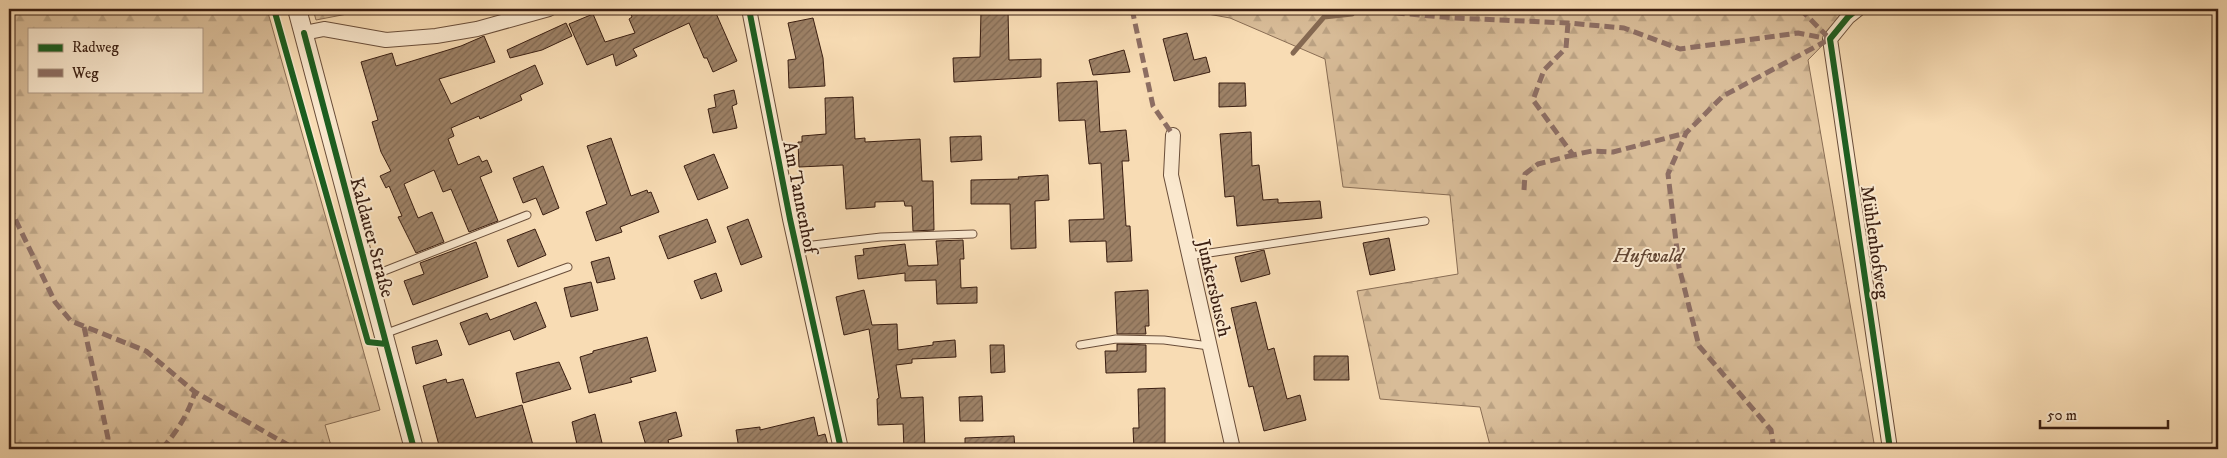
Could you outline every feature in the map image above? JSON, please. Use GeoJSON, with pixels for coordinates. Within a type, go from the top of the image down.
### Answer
{"type":"FeatureCollection","features":[{"type":"Feature","properties":{"kind":"street","name":"Kaldauer Straße"},"geometry":{"type":"LineString","coordinates":[[297,9],[414,449]]}},
{"type":"Feature","properties":{"kind":"street"},"geometry":{"type":"LineString","coordinates":[[304,33],[324,29],[386,40],[436,36],[477,29],[550,9]]}},
{"type":"Feature","properties":{"kind":"street","name":"Am Tannenhof"},"geometry":{"type":"LineString","coordinates":[[748,9],[796,247],[840,449]]}},
{"type":"Feature","properties":{"kind":"street","name":"Mühlenhofweg"},"geometry":{"type":"LineString","coordinates":[[1858,9],[1848,17],[1830,39],[1890,449]]}},
{"type":"Feature","properties":{"kind":"street","name":"Junkersbusch"},"geometry":{"type":"LineString","coordinates":[[1173,135],[1170,175],[1233,449]]}},
{"type":"Feature","properties":{"kind":"lane"},"geometry":{"type":"LineString","coordinates":[[369,277],[526,215]]}},
{"type":"Feature","properties":{"kind":"lane"},"geometry":{"type":"LineString","coordinates":[[1189,256],[1425,221]]}},
{"type":"Feature","properties":{"kind":"lane"},"geometry":{"type":"LineString","coordinates":[[796,247],[881,237],[973,234]]}},
{"type":"Feature","properties":{"kind":"lane"},"geometry":{"type":"LineString","coordinates":[[384,334],[568,268]]}},
{"type":"Feature","properties":{"kind":"lane"},"geometry":{"type":"LineString","coordinates":[[1080,345],[1116,339],[1164,340],[1209,346]]}},
{"type":"Feature","properties":{"kind":"green space"},"geometry":{"type":"Polygon","coordinates":[[[9,9],[267,9],[380,410],[325,425],[332,449],[9,449],[9,9]]]}},
{"type":"Feature","properties":{"kind":"green space"},"geometry":{"type":"Polygon","coordinates":[[[313,9],[373,9],[316,20],[313,9]]]}},
{"type":"Feature","properties":{"kind":"green space","name":"Hufwald"},"geometry":{"type":"Polygon","coordinates":[[[1180,9],[1858,9],[1808,60],[1875,449],[1491,449],[1480,407],[1380,399],[1357,291],[1458,274],[1450,195],[1343,187],[1325,59],[1230,18],[1180,9]]]}},
{"type":"Feature","properties":{"kind":"building"},"geometry":{"type":"Polygon","coordinates":[[[629,9],[721,9],[715,11],[737,61],[713,72],[707,58],[704,58],[689,23],[633,49],[637,56],[616,66],[613,54],[587,65],[569,24],[593,14],[605,42],[635,33],[629,19],[632,17],[629,9]]]}},
{"type":"Feature","properties":{"kind":"building"},"geometry":{"type":"Polygon","coordinates":[[[1008,9],[1009,60],[1041,59],[1041,77],[954,82],[953,58],[980,57],[981,10],[1008,9]]]}},
{"type":"Feature","properties":{"kind":"building"},"geometry":{"type":"Polygon","coordinates":[[[813,18],[823,58],[825,86],[789,88],[788,60],[796,59],[788,23],[813,18]]]}},
{"type":"Feature","properties":{"kind":"building"},"geometry":{"type":"Polygon","coordinates":[[[566,23],[572,36],[542,50],[510,58],[507,50],[566,23]]]}},
{"type":"Feature","properties":{"kind":"building"},"geometry":{"type":"Polygon","coordinates":[[[1187,33],[1194,60],[1206,57],[1210,72],[1174,81],[1163,39],[1187,33]]]}},
{"type":"Feature","properties":{"kind":"building"},"geometry":{"type":"Polygon","coordinates":[[[484,36],[495,62],[439,79],[451,104],[535,65],[543,84],[520,95],[522,100],[480,119],[479,116],[451,128],[454,136],[448,139],[458,165],[479,156],[482,162],[487,160],[492,172],[480,177],[498,221],[469,232],[451,189],[443,192],[434,170],[404,184],[418,218],[432,212],[444,242],[416,253],[398,217],[402,216],[389,186],[386,188],[380,176],[391,171],[381,152],[372,122],[378,120],[361,62],[392,53],[396,66],[461,46],[484,36]]]}},
{"type":"Feature","properties":{"kind":"building"},"geometry":{"type":"Polygon","coordinates":[[[1124,50],[1130,72],[1093,75],[1089,60],[1124,50]]]}},
{"type":"Feature","properties":{"kind":"building"},"geometry":{"type":"Polygon","coordinates":[[[1097,81],[1100,132],[1126,130],[1129,161],[1122,161],[1126,226],[1130,226],[1132,261],[1107,262],[1106,241],[1070,242],[1069,220],[1104,219],[1101,163],[1089,164],[1085,120],[1059,121],[1057,83],[1097,81]]]}},
{"type":"Feature","properties":{"kind":"building"},"geometry":{"type":"Polygon","coordinates":[[[1219,83],[1245,83],[1246,106],[1219,107],[1219,83]]]}},
{"type":"Feature","properties":{"kind":"building"},"geometry":{"type":"Polygon","coordinates":[[[734,90],[737,104],[732,106],[737,128],[713,133],[708,109],[716,107],[714,95],[734,90]]]}},
{"type":"Feature","properties":{"kind":"building"},"geometry":{"type":"Polygon","coordinates":[[[853,97],[855,139],[865,138],[865,142],[920,139],[922,181],[933,181],[934,230],[913,231],[912,206],[905,206],[904,201],[875,202],[875,207],[846,209],[843,165],[799,167],[798,142],[802,142],[802,136],[826,134],[825,98],[853,97]]]}},
{"type":"Feature","properties":{"kind":"building"},"geometry":{"type":"Polygon","coordinates":[[[1251,132],[1252,166],[1259,165],[1263,200],[1278,199],[1278,203],[1320,201],[1322,218],[1237,226],[1234,196],[1225,197],[1220,134],[1251,132]]]}},
{"type":"Feature","properties":{"kind":"building"},"geometry":{"type":"Polygon","coordinates":[[[981,136],[982,160],[951,162],[950,137],[981,136]]]}},
{"type":"Feature","properties":{"kind":"building"},"geometry":{"type":"Polygon","coordinates":[[[611,138],[631,196],[647,190],[648,193],[651,192],[659,212],[620,227],[622,232],[596,241],[586,212],[607,204],[587,146],[611,138]]]}},
{"type":"Feature","properties":{"kind":"building"},"geometry":{"type":"Polygon","coordinates":[[[714,154],[728,188],[698,200],[684,166],[714,154]]]}},
{"type":"Feature","properties":{"kind":"building"},"geometry":{"type":"Polygon","coordinates":[[[543,166],[559,208],[543,215],[536,198],[523,203],[513,178],[543,166]]]}},
{"type":"Feature","properties":{"kind":"building"},"geometry":{"type":"Polygon","coordinates":[[[1048,175],[1049,200],[1035,201],[1036,248],[1011,249],[1010,204],[971,204],[971,180],[1019,179],[1018,177],[1048,175]]]}},
{"type":"Feature","properties":{"kind":"building"},"geometry":{"type":"Polygon","coordinates":[[[707,219],[716,242],[668,259],[659,236],[707,219]]]}},
{"type":"Feature","properties":{"kind":"building"},"geometry":{"type":"Polygon","coordinates":[[[748,219],[762,257],[741,265],[727,227],[748,219]]]}},
{"type":"Feature","properties":{"kind":"building"},"geometry":{"type":"Polygon","coordinates":[[[535,229],[546,255],[518,267],[507,240],[535,229]]]}},
{"type":"Feature","properties":{"kind":"building"},"geometry":{"type":"Polygon","coordinates":[[[1389,238],[1395,270],[1370,275],[1363,243],[1389,238]]]}},
{"type":"Feature","properties":{"kind":"building"},"geometry":{"type":"Polygon","coordinates":[[[963,240],[964,259],[960,259],[961,288],[977,287],[977,303],[937,304],[936,280],[905,281],[905,273],[858,279],[855,256],[864,255],[863,249],[905,244],[908,266],[938,265],[936,241],[963,240]]]}},
{"type":"Feature","properties":{"kind":"building"},"geometry":{"type":"Polygon","coordinates":[[[476,242],[488,277],[413,305],[404,281],[424,274],[420,263],[476,242]]]}},
{"type":"Feature","properties":{"kind":"building"},"geometry":{"type":"Polygon","coordinates":[[[1264,250],[1270,274],[1241,282],[1235,257],[1264,250]]]}},
{"type":"Feature","properties":{"kind":"building"},"geometry":{"type":"Polygon","coordinates":[[[609,257],[615,279],[597,283],[591,262],[609,257]]]}},
{"type":"Feature","properties":{"kind":"building"},"geometry":{"type":"Polygon","coordinates":[[[716,273],[722,291],[701,299],[694,281],[716,273]]]}},
{"type":"Feature","properties":{"kind":"building"},"geometry":{"type":"Polygon","coordinates":[[[591,282],[598,310],[571,317],[564,288],[591,282]]]}},
{"type":"Feature","properties":{"kind":"building"},"geometry":{"type":"Polygon","coordinates":[[[864,290],[872,325],[897,324],[898,350],[933,345],[933,342],[955,340],[956,357],[912,359],[912,363],[896,365],[901,398],[923,397],[925,449],[904,449],[903,424],[878,425],[877,399],[879,398],[869,329],[844,335],[836,297],[864,290]]]}},
{"type":"Feature","properties":{"kind":"building"},"geometry":{"type":"Polygon","coordinates":[[[1148,290],[1149,326],[1145,326],[1146,334],[1117,334],[1115,292],[1148,290]]]}},
{"type":"Feature","properties":{"kind":"building"},"geometry":{"type":"Polygon","coordinates":[[[536,302],[546,327],[514,340],[510,330],[469,345],[460,323],[487,313],[490,320],[536,302]]]}},
{"type":"Feature","properties":{"kind":"building"},"geometry":{"type":"Polygon","coordinates":[[[1256,302],[1268,350],[1274,348],[1287,399],[1300,395],[1306,420],[1264,431],[1253,386],[1249,387],[1231,308],[1256,302]]]}},
{"type":"Feature","properties":{"kind":"building"},"geometry":{"type":"Polygon","coordinates":[[[647,337],[656,371],[630,378],[632,382],[589,393],[580,357],[593,353],[593,351],[647,337]]]}},
{"type":"Feature","properties":{"kind":"building"},"geometry":{"type":"Polygon","coordinates":[[[437,340],[442,355],[416,364],[412,347],[437,340]]]}},
{"type":"Feature","properties":{"kind":"building"},"geometry":{"type":"Polygon","coordinates":[[[1117,344],[1146,345],[1146,372],[1106,373],[1105,351],[1117,351],[1117,344]]]}},
{"type":"Feature","properties":{"kind":"building"},"geometry":{"type":"Polygon","coordinates":[[[990,345],[1004,345],[1005,372],[991,373],[990,345]]]}},
{"type":"Feature","properties":{"kind":"building"},"geometry":{"type":"Polygon","coordinates":[[[1314,356],[1348,356],[1349,380],[1314,380],[1314,356]]]}},
{"type":"Feature","properties":{"kind":"building"},"geometry":{"type":"Polygon","coordinates":[[[559,362],[571,389],[523,403],[516,373],[559,362]]]}},
{"type":"Feature","properties":{"kind":"building"},"geometry":{"type":"Polygon","coordinates":[[[446,379],[447,383],[463,379],[476,418],[522,405],[534,449],[440,449],[423,386],[446,379]]]}},
{"type":"Feature","properties":{"kind":"building"},"geometry":{"type":"Polygon","coordinates":[[[1165,388],[1165,449],[1134,449],[1133,428],[1139,428],[1138,389],[1165,388]]]}},
{"type":"Feature","properties":{"kind":"building"},"geometry":{"type":"Polygon","coordinates":[[[982,396],[983,421],[960,421],[959,397],[982,396]]]}},
{"type":"Feature","properties":{"kind":"building"},"geometry":{"type":"Polygon","coordinates":[[[676,412],[682,436],[668,440],[670,449],[647,449],[639,422],[676,412]]]}},
{"type":"Feature","properties":{"kind":"building"},"geometry":{"type":"Polygon","coordinates":[[[595,414],[603,447],[578,449],[572,422],[595,414]]]}},
{"type":"Feature","properties":{"kind":"building"},"geometry":{"type":"Polygon","coordinates":[[[814,417],[818,436],[825,434],[829,449],[739,449],[736,430],[760,427],[760,430],[814,417]]]}},
{"type":"Feature","properties":{"kind":"building"},"geometry":{"type":"Polygon","coordinates":[[[1014,436],[1015,449],[965,449],[965,438],[1014,436]]]}},
{"type":"Feature","properties":{"kind":"waterway"},"geometry":{"type":"LineString","coordinates":[[1293,53],[1324,17],[1352,14]]}},
{"type":"Feature","properties":{"kind":"marked path"},"geometry":{"type":"LineString","coordinates":[[1132,9],[1153,106],[1173,135]]}},
{"type":"Feature","properties":{"kind":"marked path"},"geometry":{"type":"LineString","coordinates":[[1350,9],[1455,18],[1568,23],[1624,28],[1680,49],[1798,33],[1830,39]]}},
{"type":"Feature","properties":{"kind":"marked path"},"geometry":{"type":"LineString","coordinates":[[1800,9],[1830,39]]}},
{"type":"Feature","properties":{"kind":"marked path"},"geometry":{"type":"LineString","coordinates":[[1568,23],[1566,48],[1544,70],[1533,100],[1573,155],[1592,151],[1613,152],[1686,133]]}},
{"type":"Feature","properties":{"kind":"marked path"},"geometry":{"type":"LineString","coordinates":[[1774,449],[1771,430],[1699,346],[1679,267],[1668,174],[1686,133],[1723,96],[1830,39]]}},
{"type":"Feature","properties":{"kind":"marked path"},"geometry":{"type":"LineString","coordinates":[[1524,190],[1525,174],[1538,164],[1573,155]]}},
{"type":"Feature","properties":{"kind":"marked path"},"geometry":{"type":"LineString","coordinates":[[9,206],[55,302],[71,321],[146,351],[195,392],[295,449]]}},
{"type":"Feature","properties":{"kind":"marked path"},"geometry":{"type":"LineString","coordinates":[[84,327],[108,438],[107,449]]}},
{"type":"Feature","properties":{"kind":"marked path"},"geometry":{"type":"LineString","coordinates":[[162,449],[182,422],[195,392]]}},
{"type":"Feature","properties":{"kind":"cycle path"},"geometry":{"type":"LineString","coordinates":[[274,9],[368,342],[386,344]]}},
{"type":"Feature","properties":{"kind":"cycle path"},"geometry":{"type":"LineString","coordinates":[[749,9],[790,219],[841,449]]}},
{"type":"Feature","properties":{"kind":"cycle path"},"geometry":{"type":"LineString","coordinates":[[1858,9],[1848,17],[1830,39],[1890,449]]}},
{"type":"Feature","properties":{"kind":"cycle path"},"geometry":{"type":"LineString","coordinates":[[304,33],[414,449]]}}]}
